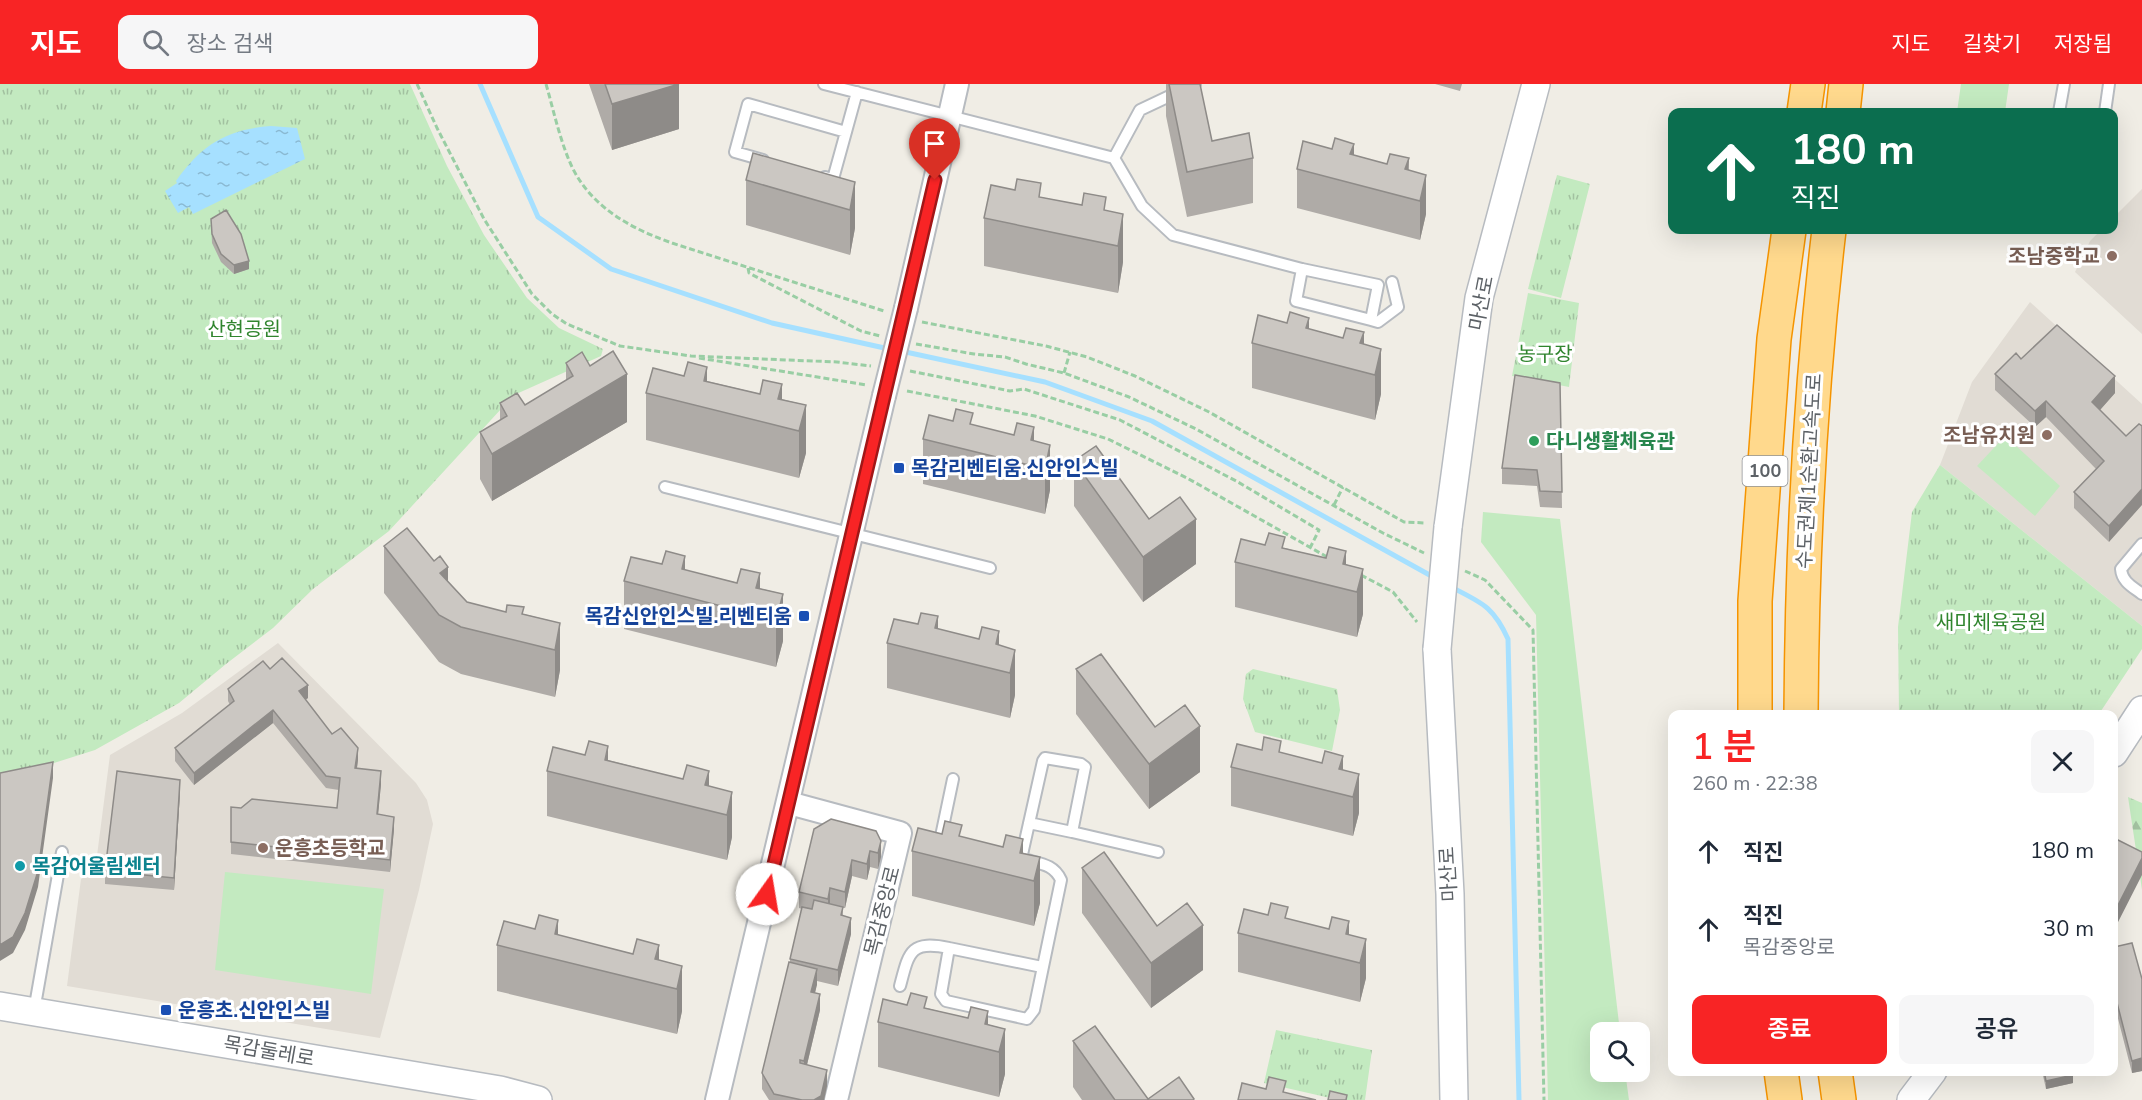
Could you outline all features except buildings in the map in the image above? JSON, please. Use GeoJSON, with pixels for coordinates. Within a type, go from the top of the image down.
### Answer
{"type":"FeatureCollection","features":[{"type":"Feature","properties":{"kind":"highway"},"geometry":{"type":"LineString","coordinates":[[1805,108],[1808,84]]}},
{"type":"Feature","properties":{"kind":"highway"},"geometry":{"type":"LineString","coordinates":[[1843,108],[1846,84]]}},
{"type":"Feature","properties":{"kind":"highway","name":"100"},"geometry":{"type":"LineString","coordinates":[[1755,710],[1756,590],[1774,339],[1788,234]]}},
{"type":"Feature","properties":{"kind":"highway","name":"수도권제1순환고속도로"},"geometry":{"type":"LineString","coordinates":[[1801,710],[1802,588],[1818,327],[1829,234]]}},
{"type":"Feature","properties":{"kind":"highway"},"geometry":{"type":"LineString","coordinates":[[1782,1076],[1785,1100]]}},
{"type":"Feature","properties":{"kind":"highway"},"geometry":{"type":"LineString","coordinates":[[1836,1076],[1839,1100]]}},
{"type":"Feature","properties":{"kind":"street"},"geometry":{"type":"LineString","coordinates":[[717,1100],[852,534],[878,391],[905,314],[957,84]]}},
{"type":"Feature","properties":{"kind":"street","name":"마산로"},"geometry":{"type":"LineString","coordinates":[[1454,1100],[1450,894],[1437,649],[1448,526],[1479,298],[1536,84]]}},
{"type":"Feature","properties":{"kind":"street"},"geometry":{"type":"LineString","coordinates":[[2118,747],[2142,710]]}},
{"type":"Feature","properties":{"kind":"street","name":"목감중앙로"},"geometry":{"type":"LineString","coordinates":[[789,803],[905,834],[836,1100]]}},
{"type":"Feature","properties":{"kind":"street","name":"목감둘레로"},"geometry":{"type":"LineString","coordinates":[[0,1006],[500,1090],[538,1100]]}},
{"type":"Feature","properties":{"kind":"street"},"geometry":{"type":"LineString","coordinates":[[1911,1100],[1931,1076]]}},
{"type":"Feature","properties":{"kind":"street"},"geometry":{"type":"LineString","coordinates":[[1928,1100],[1934,1076]]}},
{"type":"Feature","properties":{"kind":"lane"},"geometry":{"type":"LineString","coordinates":[[824,84],[1114,158],[1142,206],[1173,235],[1302,269],[1378,285],[1371,320]]}},
{"type":"Feature","properties":{"kind":"lane"},"geometry":{"type":"LineString","coordinates":[[1114,158],[1140,110],[1195,84]]}},
{"type":"Feature","properties":{"kind":"lane"},"geometry":{"type":"LineString","coordinates":[[2060,108],[2064,84]]}},
{"type":"Feature","properties":{"kind":"lane"},"geometry":{"type":"LineString","coordinates":[[2106,108],[2109,84]]}},
{"type":"Feature","properties":{"kind":"lane"},"geometry":{"type":"LineString","coordinates":[[811,173],[833,179],[857,92]]}},
{"type":"Feature","properties":{"kind":"lane"},"geometry":{"type":"LineString","coordinates":[[778,164],[735,152],[748,104],[846,132]]}},
{"type":"Feature","properties":{"kind":"lane"},"geometry":{"type":"LineString","coordinates":[[1302,269],[1296,301],[1378,322],[1398,307],[1392,282]]}},
{"type":"Feature","properties":{"kind":"lane"},"geometry":{"type":"LineString","coordinates":[[665,487],[990,568]]}},
{"type":"Feature","properties":{"kind":"lane"},"geometry":{"type":"LineString","coordinates":[[2142,544],[2121,569],[2126,582],[2142,594]]}},
{"type":"Feature","properties":{"kind":"lane"},"geometry":{"type":"LineString","coordinates":[[1021,859],[1045,758],[1085,766],[1072,832]]}},
{"type":"Feature","properties":{"kind":"lane"},"geometry":{"type":"LineString","coordinates":[[951,844],[935,840],[953,779]]}},
{"type":"Feature","properties":{"kind":"lane"},"geometry":{"type":"LineString","coordinates":[[1029,823],[1158,852]]}},
{"type":"Feature","properties":{"kind":"lane"},"geometry":{"type":"LineString","coordinates":[[34,1011],[62,852]]}},
{"type":"Feature","properties":{"kind":"lane"},"geometry":{"type":"LineString","coordinates":[[949,948],[940,994],[946,1001],[1027,1019],[1034,1010],[1061,880],[1051,866],[1010,856]]}},
{"type":"Feature","properties":{"kind":"lane"},"geometry":{"type":"LineString","coordinates":[[900,986],[907,960],[916,948],[930,944],[1042,967]]}},
{"type":"Feature","properties":{"kind":"path"},"geometry":{"type":"LineString","coordinates":[[417,84],[484,219],[532,294],[552,314],[567,324],[620,346],[653,351],[691,356],[837,362],[871,366]]}},
{"type":"Feature","properties":{"kind":"path"},"geometry":{"type":"LineString","coordinates":[[546,84],[564,148],[573,170],[606,209],[625,223],[648,234],[748,268],[905,314],[937,326],[1070,352],[1135,376],[1209,412],[1404,522],[1448,526]]}},
{"type":"Feature","properties":{"kind":"path"},"geometry":{"type":"LineString","coordinates":[[748,268],[749,273],[861,331],[882,336]]}},
{"type":"Feature","properties":{"kind":"path"},"geometry":{"type":"LineString","coordinates":[[912,343],[1005,357],[1064,374],[1129,397],[1196,429],[1334,506],[1427,554]]}},
{"type":"Feature","properties":{"kind":"path"},"geometry":{"type":"LineString","coordinates":[[653,351],[878,391]]}},
{"type":"Feature","properties":{"kind":"path"},"geometry":{"type":"LineString","coordinates":[[1064,374],[1070,352]]}},
{"type":"Feature","properties":{"kind":"path"},"geometry":{"type":"LineString","coordinates":[[905,370],[1010,391],[1024,389],[1120,420],[1238,482],[1319,530],[1311,548]]}},
{"type":"Feature","properties":{"kind":"path"},"geometry":{"type":"LineString","coordinates":[[906,391],[1035,416],[1108,440],[1187,478],[1331,559]]}},
{"type":"Feature","properties":{"kind":"path"},"geometry":{"type":"LineString","coordinates":[[1334,506],[1343,487]]}},
{"type":"Feature","properties":{"kind":"path"},"geometry":{"type":"LineString","coordinates":[[1456,567],[1485,580],[1533,630],[1544,1100]]}},
{"type":"Feature","properties":{"kind":"path"},"geometry":{"type":"LineString","coordinates":[[1352,570],[1393,592],[1437,649]]}},
{"type":"Feature","properties":{"kind":"shaded area","name":"조남중학교"},"geometry":{"type":"Polygon","coordinates":[[[2142,189],[2142,334],[2075,272],[2090,241],[2097,234],[2118,234],[2118,213],[2142,189]]]}},
{"type":"Feature","properties":{"kind":"shaded area","name":"조남유치원"},"geometry":{"type":"Polygon","coordinates":[[[2030,302],[2142,404],[2142,626],[1940,465],[1972,382],[2030,302]]]}},
{"type":"Feature","properties":{"kind":"shaded area","name":"운흥초등학교"},"geometry":{"type":"Polygon","coordinates":[[[278,643],[416,783],[427,800],[433,824],[419,890],[380,1038],[67,986],[81,879],[95,871],[110,755],[182,713],[278,643]]]}},
{"type":"Feature","properties":{"kind":"green space","name":"산현공원"},"geometry":{"type":"Polygon","coordinates":[[[0,84],[410,84],[447,166],[484,235],[527,298],[559,328],[603,349],[601,356],[514,395],[389,531],[313,589],[273,628],[179,703],[95,750],[35,769],[0,774],[0,84]]]}},
{"type":"Feature","properties":{"kind":"green space"},"geometry":{"type":"Polygon","coordinates":[[[1961,84],[2009,84],[2006,108],[1958,108],[1961,84]]]}},
{"type":"Feature","properties":{"kind":"green space"},"geometry":{"type":"Polygon","coordinates":[[[1557,175],[1590,184],[1561,298],[1528,289],[1557,175]]]}},
{"type":"Feature","properties":{"kind":"green space","name":"농구장"},"geometry":{"type":"Polygon","coordinates":[[[1528,293],[1579,303],[1569,387],[1512,376],[1528,293]]]}},
{"type":"Feature","properties":{"kind":"green space"},"geometry":{"type":"Polygon","coordinates":[[[2005,436],[2060,486],[2035,516],[1977,466],[2005,436]]]}},
{"type":"Feature","properties":{"kind":"green space","name":"새미체육공원"},"geometry":{"type":"Polygon","coordinates":[[[1940,465],[2142,626],[2142,649],[2102,710],[1899,710],[1898,627],[1912,512],[1940,465]]]}},
{"type":"Feature","properties":{"kind":"green space"},"geometry":{"type":"Polygon","coordinates":[[[1483,512],[1560,519],[1619,1022],[1590,1022],[1590,1082],[1627,1082],[1629,1100],[1548,1100],[1536,615],[1481,542],[1483,512]]]}},
{"type":"Feature","properties":{"kind":"green space"},"geometry":{"type":"Polygon","coordinates":[[[1253,669],[1337,689],[1340,710],[1332,751],[1255,732],[1243,699],[1246,674],[1253,669]]]}},
{"type":"Feature","properties":{"kind":"green space"},"geometry":{"type":"Polygon","coordinates":[[[2128,797],[2142,803],[2142,890],[2128,797]]]}},
{"type":"Feature","properties":{"kind":"green space"},"geometry":{"type":"Polygon","coordinates":[[[225,872],[384,889],[371,994],[215,970],[225,872]]]}},
{"type":"Feature","properties":{"kind":"green space"},"geometry":{"type":"Polygon","coordinates":[[[1276,1030],[1372,1050],[1365,1100],[1339,1100],[1264,1083],[1276,1030]]]}},
{"type":"Feature","properties":{"kind":"water"},"geometry":{"type":"Polygon","coordinates":[[[271,126],[297,128],[305,159],[193,214],[189,207],[178,213],[165,191],[177,183],[176,181],[185,168],[195,158],[216,141],[228,135],[271,126]]]}},
{"type":"Feature","properties":{"kind":"waterway"},"geometry":{"type":"LineString","coordinates":[[480,84],[538,217],[611,269],[772,323],[889,349]]}},
{"type":"Feature","properties":{"kind":"waterway"},"geometry":{"type":"LineString","coordinates":[[901,351],[1045,382],[1152,421],[1435,578]]}},
{"type":"Feature","properties":{"kind":"waterway"},"geometry":{"type":"LineString","coordinates":[[1451,587],[1471,597],[1492,612],[1508,639],[1519,1100]]}},
{"type":"Feature","properties":{"kind":"place","name":"조남중학교"},"geometry":{"type":"Point","coordinates":[2112,256]}},
{"type":"Feature","properties":{"kind":"place","name":"조남유치원"},"geometry":{"type":"Point","coordinates":[2047,435]}},
{"type":"Feature","properties":{"kind":"place","name":"다니생활체육관"},"geometry":{"type":"Point","coordinates":[1534,441]}},
{"type":"Feature","properties":{"kind":"place","name":"목감리벤티움.신안인스빌"},"geometry":{"type":"Point","coordinates":[899,468]}},
{"type":"Feature","properties":{"kind":"place","name":"목감신안인스빌.리벤티움"},"geometry":{"type":"Point","coordinates":[804,616]}},
{"type":"Feature","properties":{"kind":"place","name":"운흥초등학교"},"geometry":{"type":"Point","coordinates":[263,848]}},
{"type":"Feature","properties":{"kind":"place","name":"목감어울림센터"},"geometry":{"type":"Point","coordinates":[20,866]}},
{"type":"Feature","properties":{"kind":"place","name":"운흥초.신안인스빌"},"geometry":{"type":"Point","coordinates":[166,1010]}},
{"type":"Feature","properties":{"kind":"route"},"geometry":{"type":"LineString","coordinates":[[767,894],[935,180]]}}]}
